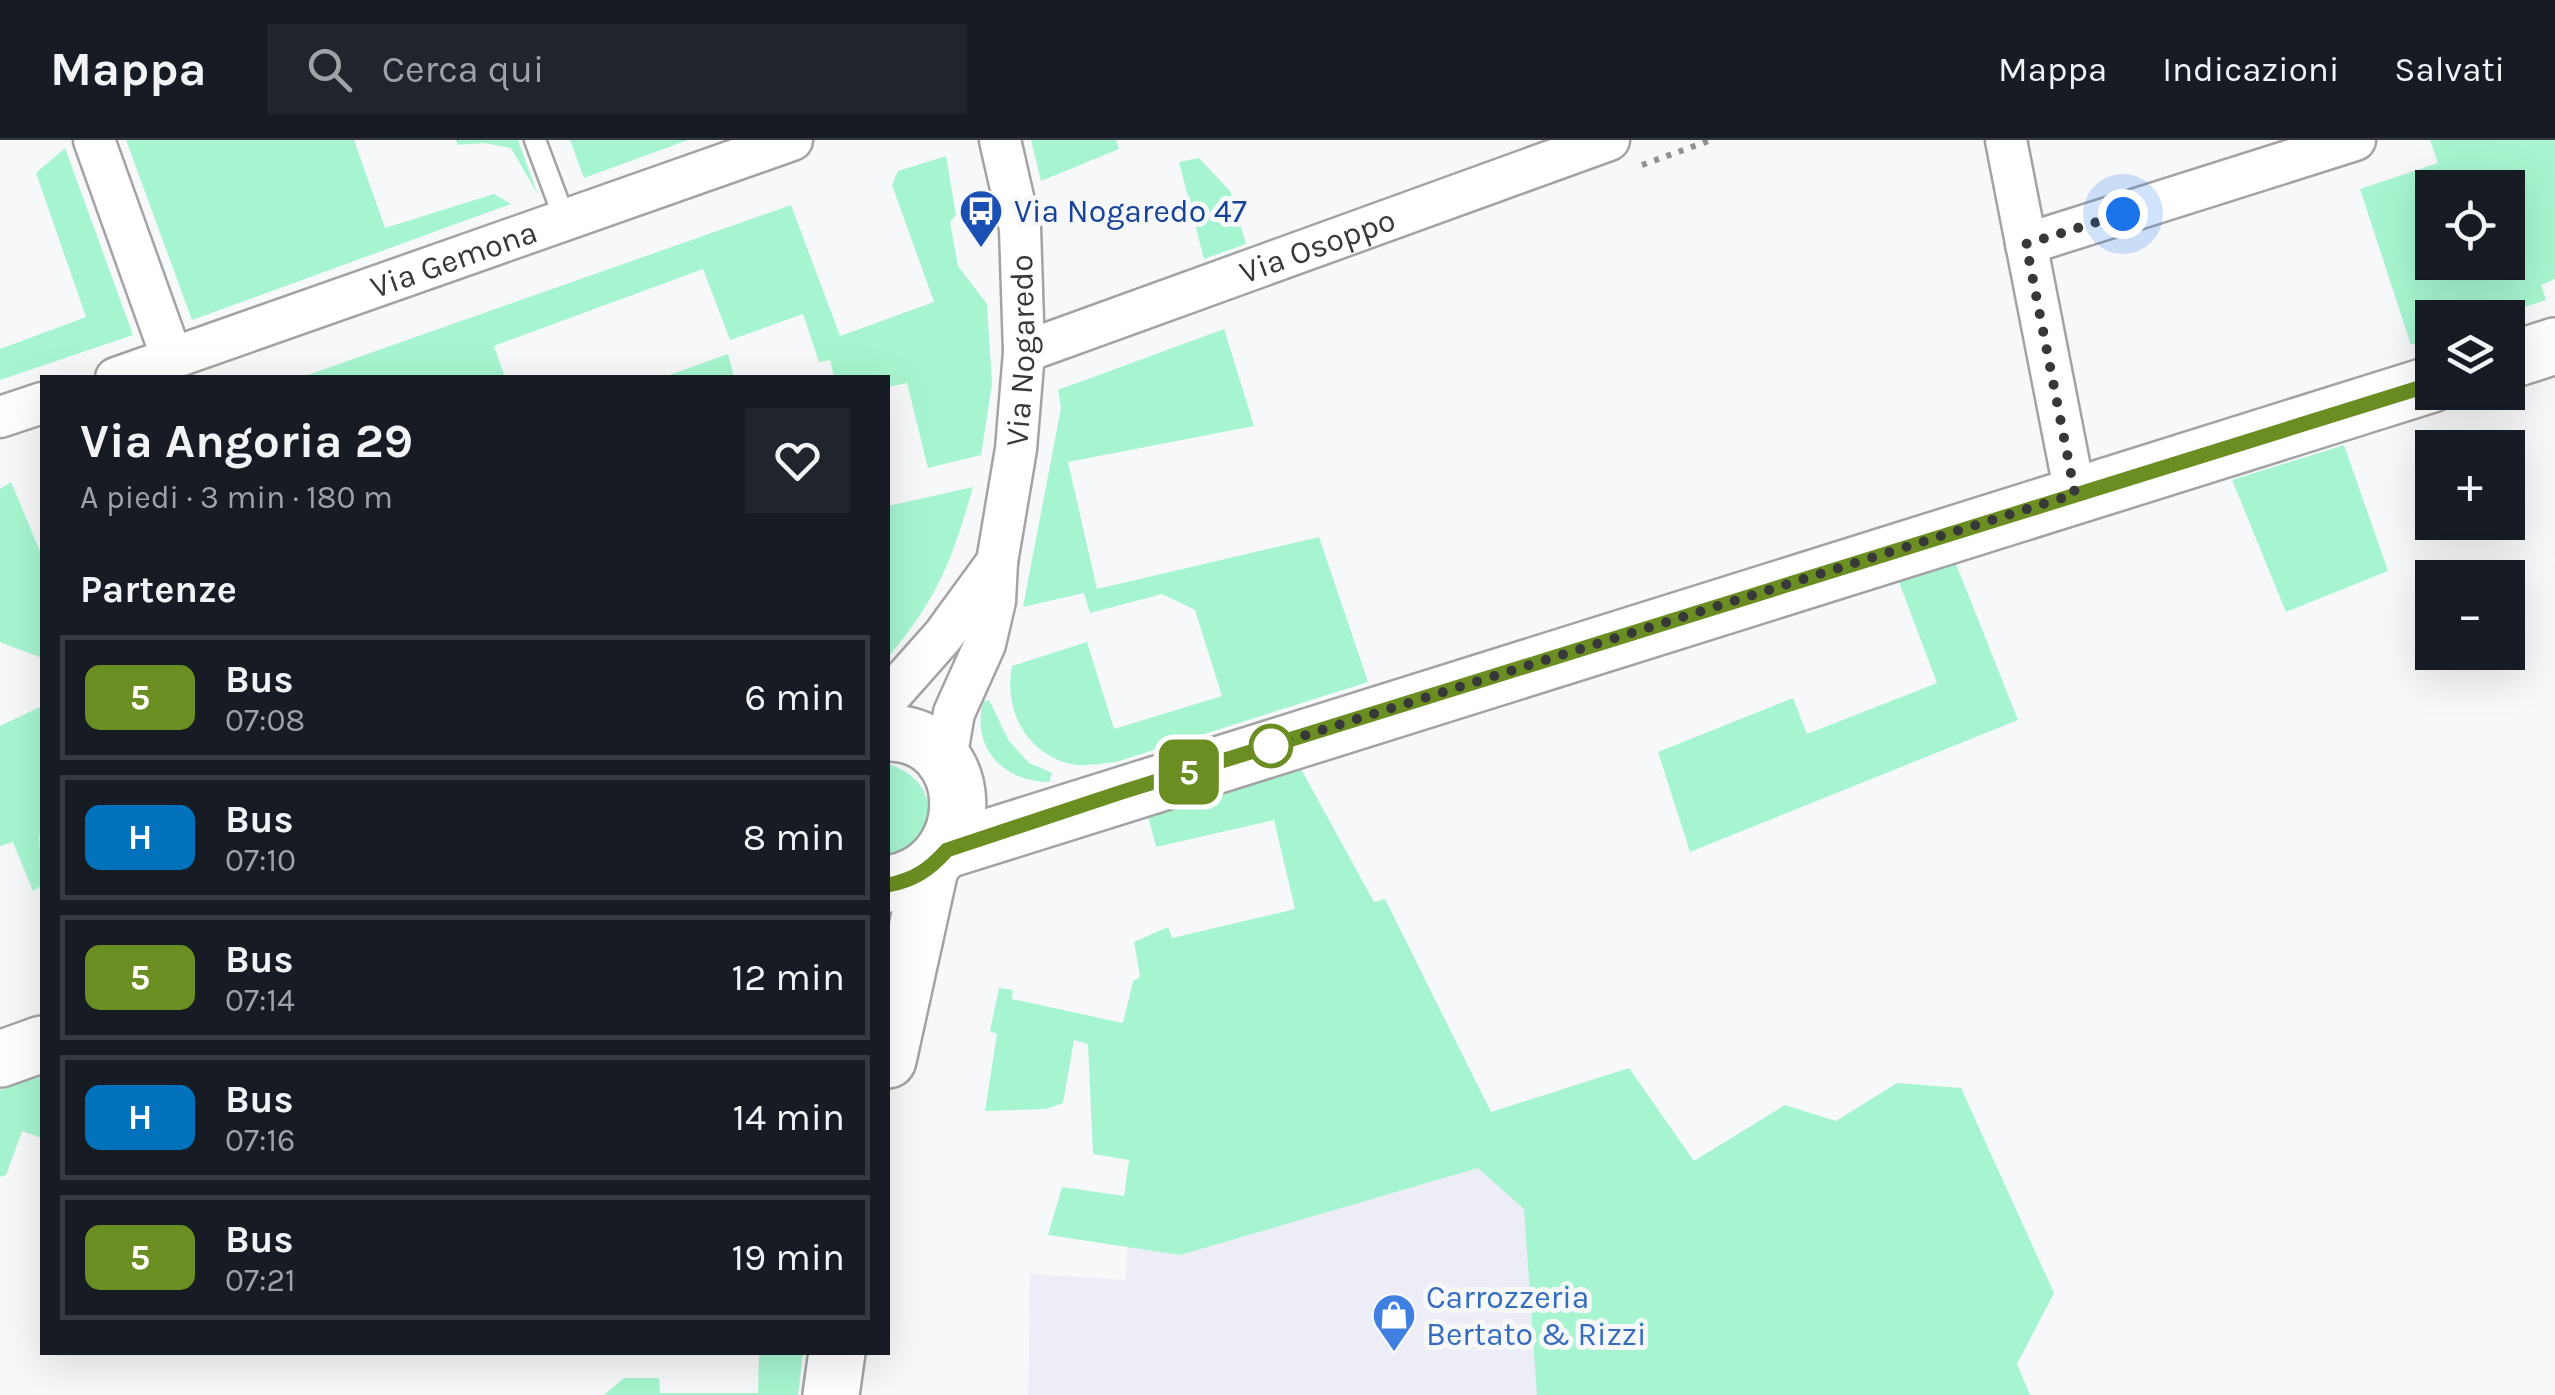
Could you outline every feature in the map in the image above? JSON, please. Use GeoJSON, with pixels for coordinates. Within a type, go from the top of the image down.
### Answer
{"type":"FeatureCollection","features":[{"type":"Feature","properties":{"kind":"street"},"geometry":{"type":"LineString","coordinates":[[94,140],[172,358]]}},
{"type":"Feature","properties":{"kind":"street","name":"Via Gemona"},"geometry":{"type":"LineString","coordinates":[[124,375],[792,140]]}},
{"type":"Feature","properties":{"kind":"street","name":"Via Nogaredo"},"geometry":{"type":"LineString","coordinates":[[949,771],[954,713],[986,644],[995,601],[997,562],[1016,450],[1024,352],[1020,228],[1000,140]]}},
{"type":"Feature","properties":{"kind":"street","name":"Via Osoppo"},"geometry":{"type":"LineString","coordinates":[[1024,352],[1610,140]]}},
{"type":"Feature","properties":{"kind":"street"},"geometry":{"type":"LineString","coordinates":[[2006,140],[2075,494]]}},
{"type":"Feature","properties":{"kind":"street"},"geometry":{"type":"LineString","coordinates":[[2026,244],[2355,140]]}},
{"type":"Feature","properties":{"kind":"street"},"geometry":{"type":"LineString","coordinates":[[2525,355],[2555,346]]}},
{"type":"Feature","properties":{"kind":"street"},"geometry":{"type":"LineString","coordinates":[[922,868],[1122,792],[2415,389]]}},
{"type":"Feature","properties":{"kind":"street","name":"Via Nogaredo"},"geometry":{"type":"LineString","coordinates":[[890,696],[943,636],[997,562]]}},
{"type":"Feature","properties":{"kind":"street"},"geometry":{"type":"LineString","coordinates":[[890,733],[920,741],[949,771],[959,801],[958,826],[922,868],[890,1027]]}},
{"type":"Feature","properties":{"kind":"street"},"geometry":{"type":"LineString","coordinates":[[949,771],[1042,797],[1122,792]]}},
{"type":"Feature","properties":{"kind":"street"},"geometry":{"type":"LineString","coordinates":[[0,1058],[40,1045]]}},
{"type":"Feature","properties":{"kind":"street"},"geometry":{"type":"LineString","coordinates":[[831,1395],[837,1355]]}},
{"type":"Feature","properties":{"kind":"lane"},"geometry":{"type":"LineString","coordinates":[[535,140],[565,220]]}},
{"type":"Feature","properties":{"kind":"shaded area"},"geometry":{"type":"Polygon","coordinates":[[[1617,1100],[1828,1395],[1028,1395],[1030,1274],[1126,1280],[1127,1244],[1160,1251],[1617,1100]]]}},
{"type":"Feature","properties":{"kind":"green space"},"geometry":{"type":"Polygon","coordinates":[[[126,140],[354,140],[385,228],[494,194],[511,204],[192,320],[126,140]]]}},
{"type":"Feature","properties":{"kind":"green space"},"geometry":{"type":"Polygon","coordinates":[[[456,140],[518,140],[538,195],[511,148],[484,143],[458,145],[456,140]]]}},
{"type":"Feature","properties":{"kind":"green space"},"geometry":{"type":"Polygon","coordinates":[[[570,140],[688,140],[584,178],[570,140]]]}},
{"type":"Feature","properties":{"kind":"green space"},"geometry":{"type":"Polygon","coordinates":[[[1031,140],[1116,140],[1119,149],[1041,181],[1031,140]]]}},
{"type":"Feature","properties":{"kind":"green space"},"geometry":{"type":"Polygon","coordinates":[[[2430,140],[2555,140],[2555,279],[2541,285],[2546,300],[2525,307],[2525,300],[2415,300],[2415,344],[2411,345],[2360,189],[2415,171],[2415,280],[2525,280],[2525,170],[2417,170],[2438,163],[2430,140]]]}},
{"type":"Feature","properties":{"kind":"green space"},"geometry":{"type":"Polygon","coordinates":[[[65,148],[133,335],[0,380],[0,349],[86,317],[36,173],[65,148]]]}},
{"type":"Feature","properties":{"kind":"green space"},"geometry":{"type":"Polygon","coordinates":[[[946,156],[956,215],[950,222],[958,266],[987,304],[992,384],[981,455],[928,468],[907,383],[890,387],[890,375],[834,375],[830,360],[819,362],[803,314],[730,340],[703,269],[494,346],[504,375],[308,375],[791,205],[840,336],[934,302],[892,185],[898,171],[946,156]]]}},
{"type":"Feature","properties":{"kind":"green space"},"geometry":{"type":"Polygon","coordinates":[[[1199,158],[1230,191],[1246,244],[1204,259],[1179,162],[1199,158]]]}},
{"type":"Feature","properties":{"kind":"green space"},"geometry":{"type":"Polygon","coordinates":[[[1224,329],[1254,426],[1068,462],[1097,589],[1319,537],[1368,682],[1116,762],[1076,765],[1059,760],[1032,742],[1016,715],[1011,699],[1012,666],[1087,642],[1114,729],[1222,696],[1195,610],[1162,594],[1090,613],[1084,593],[1023,607],[1061,408],[1058,390],[1224,329]]]}},
{"type":"Feature","properties":{"kind":"green space"},"geometry":{"type":"Polygon","coordinates":[[[728,354],[733,375],[670,375],[728,354]]]}},
{"type":"Feature","properties":{"kind":"green space"},"geometry":{"type":"Polygon","coordinates":[[[2344,445],[2388,571],[2286,612],[2232,480],[2344,445]]]}},
{"type":"Feature","properties":{"kind":"green space"},"geometry":{"type":"Polygon","coordinates":[[[11,482],[40,551],[40,657],[0,642],[0,489],[11,482]]]}},
{"type":"Feature","properties":{"kind":"green space"},"geometry":{"type":"Polygon","coordinates":[[[973,487],[941,577],[919,616],[890,654],[890,506],[973,487]]]}},
{"type":"Feature","properties":{"kind":"green space"},"geometry":{"type":"Polygon","coordinates":[[[1956,564],[2018,720],[1690,852],[1658,752],[1793,698],[1807,734],[1937,683],[1899,582],[1956,564]]]}},
{"type":"Feature","properties":{"kind":"green space"},"geometry":{"type":"Polygon","coordinates":[[[989,700],[1009,741],[1029,763],[1052,773],[1049,782],[1018,776],[994,759],[982,733],[983,702],[989,700]]]}},
{"type":"Feature","properties":{"kind":"green space"},"geometry":{"type":"Polygon","coordinates":[[[40,707],[40,886],[33,891],[13,842],[0,846],[0,726],[40,707]]]}},
{"type":"Feature","properties":{"kind":"green space"},"geometry":{"type":"Polygon","coordinates":[[[890,765],[911,776],[925,793],[928,815],[922,840],[890,860],[890,765]]]}},
{"type":"Feature","properties":{"kind":"green space"},"geometry":{"type":"Polygon","coordinates":[[[1301,769],[1374,902],[1385,899],[1491,1112],[1629,1068],[1694,1161],[1785,1105],[1836,1121],[1897,1083],[1961,1088],[2054,1293],[2017,1364],[2030,1395],[1537,1395],[1524,1209],[1478,1168],[1180,1255],[1048,1235],[1062,1187],[1124,1196],[1129,1160],[1093,1154],[1088,1044],[1074,1040],[1063,1103],[1046,1109],[985,1111],[997,1034],[990,1031],[999,988],[1013,990],[1012,999],[1123,1023],[1133,981],[1140,977],[1134,942],[1168,927],[1172,938],[1295,909],[1274,820],[1156,847],[1148,816],[1301,769]]]}},
{"type":"Feature","properties":{"kind":"green space"},"geometry":{"type":"Polygon","coordinates":[[[40,1077],[40,1137],[22,1131],[6,1175],[0,1177],[0,1090],[40,1077]]]}},
{"type":"Feature","properties":{"kind":"green space"},"geometry":{"type":"Polygon","coordinates":[[[759,1355],[803,1355],[798,1395],[604,1395],[624,1378],[659,1378],[660,1393],[758,1393],[759,1355]]]}},
{"type":"Feature","properties":{"kind":"bus line","name":"5"},"geometry":{"type":"LineString","coordinates":[[890,885],[907,882],[930,869],[947,850],[1122,792],[2415,389]]}},
{"type":"Feature","properties":{"kind":"place","name":"Via Nogaredo 47"},"geometry":{"type":"Point","coordinates":[981,249]}},
{"type":"Feature","properties":{"kind":"place","name":"Carrozzeria Bertato & Rizzi"},"geometry":{"type":"Point","coordinates":[1394,1353]}},
{"type":"Feature","properties":{"kind":"route"},"geometry":{"type":"LineString","coordinates":[[1271,746],[2075,494],[2026,244],[2123,214]]}}]}
